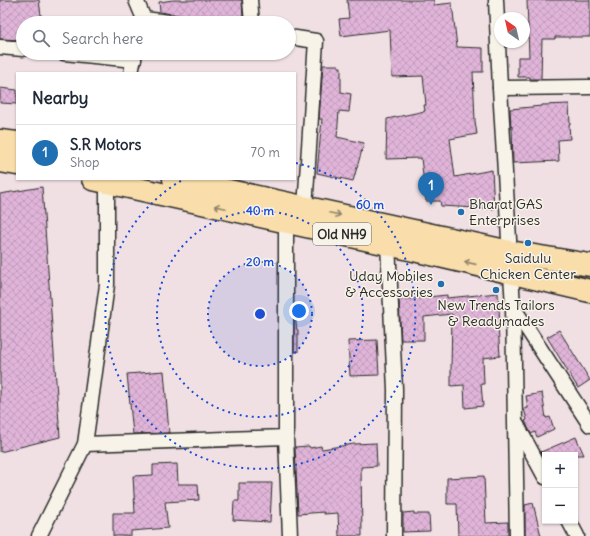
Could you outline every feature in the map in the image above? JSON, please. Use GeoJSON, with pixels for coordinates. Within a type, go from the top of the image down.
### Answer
{"type":"FeatureCollection","features":[{"type":"Feature","properties":{"kind":"main road"},"geometry":{"type":"LineString","coordinates":[[0,141],[16,143]]}},
{"type":"Feature","properties":{"kind":"main road"},"geometry":{"type":"LineString","coordinates":[[0,161],[16,164]]}},
{"type":"Feature","properties":{"kind":"main road","name":"Old NH9"},"geometry":{"type":"LineString","coordinates":[[100,180],[388,244],[511,262],[590,265]]}},
{"type":"Feature","properties":{"kind":"main road","name":"Old NH9"},"geometry":{"type":"LineString","coordinates":[[179,180],[305,208],[511,262],[590,291]]}},
{"type":"Feature","properties":{"kind":"street"},"geometry":{"type":"LineString","coordinates":[[136,0],[141,16]]}},
{"type":"Feature","properties":{"kind":"street"},"geometry":{"type":"LineString","coordinates":[[250,0],[251,16]]}},
{"type":"Feature","properties":{"kind":"street"},"geometry":{"type":"LineString","coordinates":[[496,0],[513,307],[517,536]]}},
{"type":"Feature","properties":{"kind":"street"},"geometry":{"type":"LineString","coordinates":[[296,38],[316,41],[305,208]]}},
{"type":"Feature","properties":{"kind":"street"},"geometry":{"type":"LineString","coordinates":[[0,47],[16,48]]}},
{"type":"Feature","properties":{"kind":"street"},"geometry":{"type":"LineString","coordinates":[[118,60],[133,62]]}},
{"type":"Feature","properties":{"kind":"street"},"geometry":{"type":"LineString","coordinates":[[500,88],[590,87]]}},
{"type":"Feature","properties":{"kind":"street"},"geometry":{"type":"LineString","coordinates":[[39,536],[85,444],[107,284],[100,180]]}},
{"type":"Feature","properties":{"kind":"street"},"geometry":{"type":"LineString","coordinates":[[286,221],[286,437],[290,536]]}},
{"type":"Feature","properties":{"kind":"street"},"geometry":{"type":"LineString","coordinates":[[388,244],[395,389],[394,536]]}},
{"type":"Feature","properties":{"kind":"street"},"geometry":{"type":"LineString","coordinates":[[513,307],[590,425]]}},
{"type":"Feature","properties":{"kind":"street"},"geometry":{"type":"LineString","coordinates":[[515,422],[542,472]]}},
{"type":"Feature","properties":{"kind":"street"},"geometry":{"type":"LineString","coordinates":[[85,444],[286,437]]}},
{"type":"Feature","properties":{"kind":"street"},"geometry":{"type":"LineString","coordinates":[[570,524],[576,536]]}},
{"type":"Feature","properties":{"kind":"building"},"geometry":{"type":"Polygon","coordinates":[[[0,0],[39,0],[41,16],[16,16],[16,40],[0,39],[0,0]]]}},
{"type":"Feature","properties":{"kind":"building"},"geometry":{"type":"Polygon","coordinates":[[[173,0],[242,0],[243,16],[182,16],[160,12],[159,2],[173,0]]]}},
{"type":"Feature","properties":{"kind":"building"},"geometry":{"type":"Polygon","coordinates":[[[347,0],[434,0],[434,5],[452,3],[457,47],[483,48],[483,72],[473,72],[477,134],[450,139],[455,177],[492,170],[494,209],[441,206],[440,201],[426,201],[421,158],[386,159],[387,119],[425,111],[424,105],[426,105],[423,76],[392,77],[390,30],[341,36],[339,19],[349,18],[347,0]]]}},
{"type":"Feature","properties":{"kind":"building"},"geometry":{"type":"Polygon","coordinates":[[[527,0],[590,0],[590,37],[555,37],[555,39],[542,39],[541,79],[518,77],[518,57],[529,57],[530,12],[527,12],[527,0]]]}},
{"type":"Feature","properties":{"kind":"building"},"geometry":{"type":"Polygon","coordinates":[[[323,65],[338,65],[338,67],[341,67],[341,92],[351,94],[349,112],[339,111],[337,137],[364,143],[353,181],[317,173],[322,119],[319,119],[323,65]]]}},
{"type":"Feature","properties":{"kind":"building"},"geometry":{"type":"Polygon","coordinates":[[[0,88],[16,90],[16,104],[0,103],[0,88]]]}},
{"type":"Feature","properties":{"kind":"building"},"geometry":{"type":"Polygon","coordinates":[[[569,104],[570,139],[558,140],[559,161],[513,163],[510,109],[542,105],[569,104]]]}},
{"type":"Feature","properties":{"kind":"building"},"geometry":{"type":"Polygon","coordinates":[[[42,187],[60,437],[0,452],[0,194],[42,187]]]}},
{"type":"Feature","properties":{"kind":"building"},"geometry":{"type":"Polygon","coordinates":[[[498,293],[500,356],[483,358],[484,384],[481,384],[483,406],[465,408],[464,385],[451,386],[452,314],[424,317],[424,340],[401,340],[399,300],[447,295],[447,298],[498,293]]]}},
{"type":"Feature","properties":{"kind":"building"},"geometry":{"type":"Polygon","coordinates":[[[294,307],[298,330],[298,352],[294,352],[294,307]]]}},
{"type":"Feature","properties":{"kind":"building"},"geometry":{"type":"Polygon","coordinates":[[[559,330],[590,380],[578,388],[547,337],[559,330]]]}},
{"type":"Feature","properties":{"kind":"building"},"geometry":{"type":"Polygon","coordinates":[[[377,340],[379,375],[350,376],[348,341],[377,340]]]}},
{"type":"Feature","properties":{"kind":"building"},"geometry":{"type":"Polygon","coordinates":[[[164,371],[169,433],[133,434],[127,374],[164,371]]]}},
{"type":"Feature","properties":{"kind":"building"},"geometry":{"type":"Polygon","coordinates":[[[542,393],[546,418],[550,417],[554,429],[537,437],[535,432],[531,434],[525,421],[527,420],[524,409],[528,408],[526,396],[542,393]]]}},
{"type":"Feature","properties":{"kind":"building"},"geometry":{"type":"Polygon","coordinates":[[[576,437],[584,455],[578,455],[578,452],[542,452],[542,454],[541,452],[576,437]]]}},
{"type":"Feature","properties":{"kind":"building"},"geometry":{"type":"Polygon","coordinates":[[[376,443],[377,466],[361,467],[362,536],[339,536],[338,513],[324,514],[324,512],[298,514],[295,447],[309,446],[310,448],[321,446],[322,449],[354,444],[376,443]]]}},
{"type":"Feature","properties":{"kind":"building"},"geometry":{"type":"Polygon","coordinates":[[[177,464],[178,484],[198,484],[199,500],[165,502],[168,528],[131,531],[131,536],[113,536],[113,513],[135,513],[133,476],[153,475],[153,465],[177,464]]]}},
{"type":"Feature","properties":{"kind":"building"},"geometry":{"type":"Polygon","coordinates":[[[484,476],[486,523],[508,522],[508,536],[458,536],[457,504],[447,504],[447,478],[484,476]]]}},
{"type":"Feature","properties":{"kind":"building"},"geometry":{"type":"Polygon","coordinates":[[[239,483],[272,483],[270,522],[233,520],[234,501],[239,501],[239,483]]]}},
{"type":"Feature","properties":{"kind":"building"},"geometry":{"type":"Polygon","coordinates":[[[533,503],[541,536],[525,536],[525,505],[533,503]]]}},
{"type":"Feature","properties":{"kind":"building"},"geometry":{"type":"Polygon","coordinates":[[[414,512],[414,514],[429,514],[430,531],[403,532],[403,513],[414,512]]]}},
{"type":"Feature","properties":{"kind":"place","name":"S.R Motors"},"geometry":{"type":"Point","coordinates":[431,205]}},
{"type":"Feature","properties":{"kind":"place","name":"Bharat GAS Enterprises"},"geometry":{"type":"Point","coordinates":[461,212]}},
{"type":"Feature","properties":{"kind":"place","name":"Saidulu Chicken Center"},"geometry":{"type":"Point","coordinates":[528,243]}},
{"type":"Feature","properties":{"kind":"place","name":"Uday Mobiles & Accessories"},"geometry":{"type":"Point","coordinates":[441,284]}},
{"type":"Feature","properties":{"kind":"place","name":"New Trends Tailors & Readymades"},"geometry":{"type":"Point","coordinates":[496,290]}}]}
